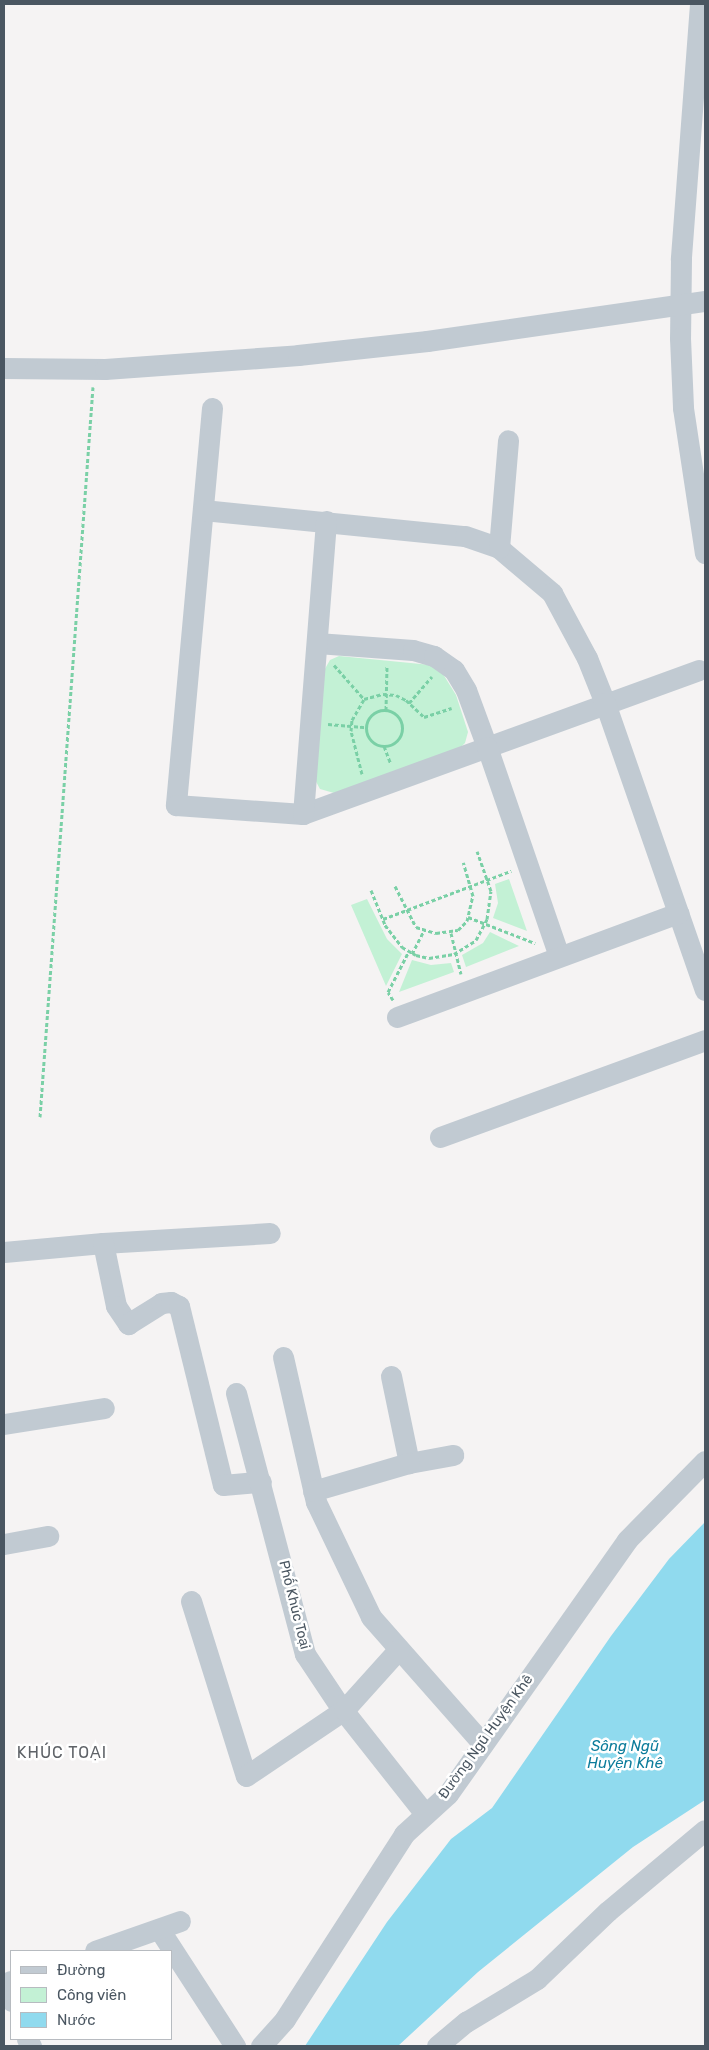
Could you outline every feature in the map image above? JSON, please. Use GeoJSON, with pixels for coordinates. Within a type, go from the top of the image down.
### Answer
{"type":"FeatureCollection","features":[{"type":"Feature","properties":{"kind":"street"},"geometry":{"type":"LineString","coordinates":[[700,4],[680,258],[680,304],[683,408],[705,553]]}},
{"type":"Feature","properties":{"kind":"street"},"geometry":{"type":"LineString","coordinates":[[4,368],[94,369],[379,347],[705,301]]}},
{"type":"Feature","properties":{"kind":"street"},"geometry":{"type":"LineString","coordinates":[[212,408],[176,805],[303,814],[699,670]]}},
{"type":"Feature","properties":{"kind":"street"},"geometry":{"type":"LineString","coordinates":[[499,548],[508,440]]}},
{"type":"Feature","properties":{"kind":"street"},"geometry":{"type":"LineString","coordinates":[[203,510],[439,531],[465,536],[499,548],[552,593],[569,620],[605,703],[705,990]]}},
{"type":"Feature","properties":{"kind":"street"},"geometry":{"type":"LineString","coordinates":[[303,814],[326,521]]}},
{"type":"Feature","properties":{"kind":"street"},"geometry":{"type":"LineString","coordinates":[[316,643],[413,650],[434,656],[454,670],[466,690],[487,747],[559,956]]}},
{"type":"Feature","properties":{"kind":"street"},"geometry":{"type":"LineString","coordinates":[[396,1010],[559,956],[678,913]]}},
{"type":"Feature","properties":{"kind":"street"},"geometry":{"type":"LineString","coordinates":[[440,1137],[705,1040]]}},
{"type":"Feature","properties":{"kind":"street"},"geometry":{"type":"LineString","coordinates":[[4,1252],[104,1243],[270,1233]]}},
{"type":"Feature","properties":{"kind":"street"},"geometry":{"type":"LineString","coordinates":[[104,1243],[116,1306],[128,1324],[161,1303],[171,1302],[179,1306],[223,1485],[261,1482]]}},
{"type":"Feature","properties":{"kind":"street"},"geometry":{"type":"LineString","coordinates":[[283,1357],[313,1491],[371,1617],[483,1744]]}},
{"type":"Feature","properties":{"kind":"street"},"geometry":{"type":"LineString","coordinates":[[391,1376],[409,1463]]}},
{"type":"Feature","properties":{"kind":"street","name":"Phố Khúc Toại"},"geometry":{"type":"LineString","coordinates":[[236,1393],[305,1654],[344,1710],[425,1814]]}},
{"type":"Feature","properties":{"kind":"street"},"geometry":{"type":"LineString","coordinates":[[4,1424],[104,1408]]}},
{"type":"Feature","properties":{"kind":"street"},"geometry":{"type":"LineString","coordinates":[[313,1491],[409,1463],[453,1455]]}},
{"type":"Feature","properties":{"kind":"street","name":"Đường Ngũ Huyện Khê"},"geometry":{"type":"LineString","coordinates":[[261,2046],[285,2020],[404,1834],[448,1794],[627,1540],[705,1461]]}},
{"type":"Feature","properties":{"kind":"street"},"geometry":{"type":"LineString","coordinates":[[4,1544],[48,1536]]}},
{"type":"Feature","properties":{"kind":"street"},"geometry":{"type":"LineString","coordinates":[[191,1601],[246,1776],[344,1710],[399,1649]]}},
{"type":"Feature","properties":{"kind":"street"},"geometry":{"type":"LineString","coordinates":[[447,2042],[537,1979],[608,1912],[705,1830]]}},
{"type":"Feature","properties":{"kind":"street"},"geometry":{"type":"LineString","coordinates":[[98,1950],[180,1921]]}},
{"type":"Feature","properties":{"kind":"street"},"geometry":{"type":"LineString","coordinates":[[159,1928],[235,2046]]}},
{"type":"Feature","properties":{"kind":"street"},"geometry":{"type":"LineString","coordinates":[[10,1981],[4,1984],[10,1999]]}},
{"type":"Feature","properties":{"kind":"path"},"geometry":{"type":"LineString","coordinates":[[40,1117],[94,369]]}},
{"type":"Feature","properties":{"kind":"path"},"geometry":{"type":"LineString","coordinates":[[386,710],[387,663]]}},
{"type":"Feature","properties":{"kind":"path"},"geometry":{"type":"LineString","coordinates":[[334,665],[364,699]]}},
{"type":"Feature","properties":{"kind":"path"},"geometry":{"type":"LineString","coordinates":[[409,703],[433,676]]}},
{"type":"Feature","properties":{"kind":"path"},"geometry":{"type":"LineString","coordinates":[[364,699],[386,694],[409,703],[424,718],[452,708]]}},
{"type":"Feature","properties":{"kind":"path"},"geometry":{"type":"LineString","coordinates":[[362,776],[352,744],[352,726],[364,699]]}},
{"type":"Feature","properties":{"kind":"path"},"geometry":{"type":"LineString","coordinates":[[384,746],[398,738],[402,726],[396,715],[386,710],[370,716],[366,727],[372,741],[384,746],[392,766]]}},
{"type":"Feature","properties":{"kind":"path"},"geometry":{"type":"LineString","coordinates":[[322,723],[366,727]]}},
{"type":"Feature","properties":{"kind":"path"},"geometry":{"type":"LineString","coordinates":[[371,890],[391,936],[411,952],[429,958],[454,954],[476,940],[486,923],[491,902],[477,851]]}},
{"type":"Feature","properties":{"kind":"path"},"geometry":{"type":"LineString","coordinates":[[395,886],[416,927],[424,930],[450,933],[458,930],[468,917],[472,885],[463,862]]}},
{"type":"Feature","properties":{"kind":"path"},"geometry":{"type":"LineString","coordinates":[[383,919],[512,871]]}},
{"type":"Feature","properties":{"kind":"path"},"geometry":{"type":"LineString","coordinates":[[468,917],[535,943]]}},
{"type":"Feature","properties":{"kind":"path"},"geometry":{"type":"LineString","coordinates":[[396,1010],[388,992],[424,930]]}},
{"type":"Feature","properties":{"kind":"path"},"geometry":{"type":"LineString","coordinates":[[450,933],[454,954],[462,977]]}},
{"type":"Feature","properties":{"kind":"green space"},"geometry":{"type":"Polygon","coordinates":[[[339,656],[431,665],[443,674],[456,695],[468,732],[465,743],[458,750],[334,793],[320,789],[312,774],[322,674],[330,660],[339,656]]]}},
{"type":"Feature","properties":{"kind":"green space"},"geometry":{"type":"Polygon","coordinates":[[[509,879],[527,931],[493,918],[498,903],[495,884],[509,879]]]}},
{"type":"Feature","properties":{"kind":"green space"},"geometry":{"type":"Polygon","coordinates":[[[367,899],[387,939],[402,954],[386,986],[351,905],[367,899]]]}},
{"type":"Feature","properties":{"kind":"green space"},"geometry":{"type":"Polygon","coordinates":[[[490,932],[519,946],[466,967],[462,955],[483,943],[490,932]]]}},
{"type":"Feature","properties":{"kind":"green space"},"geometry":{"type":"Polygon","coordinates":[[[412,960],[431,965],[451,963],[454,972],[399,992],[412,960]]]}},
{"type":"Feature","properties":{"kind":"water","name":"Sông Ngũ Huyện Khê"},"geometry":{"type":"Polygon","coordinates":[[[705,1522],[705,1800],[633,1847],[478,1972],[398,2046],[305,2046],[387,1922],[451,1839],[492,1808],[611,1636],[669,1559],[705,1522]]]}},
{"type":"Feature","properties":{"kind":"district","name":"KHÚC TOẠI"},"geometry":{"type":"Point","coordinates":[62,1753]}}]}
